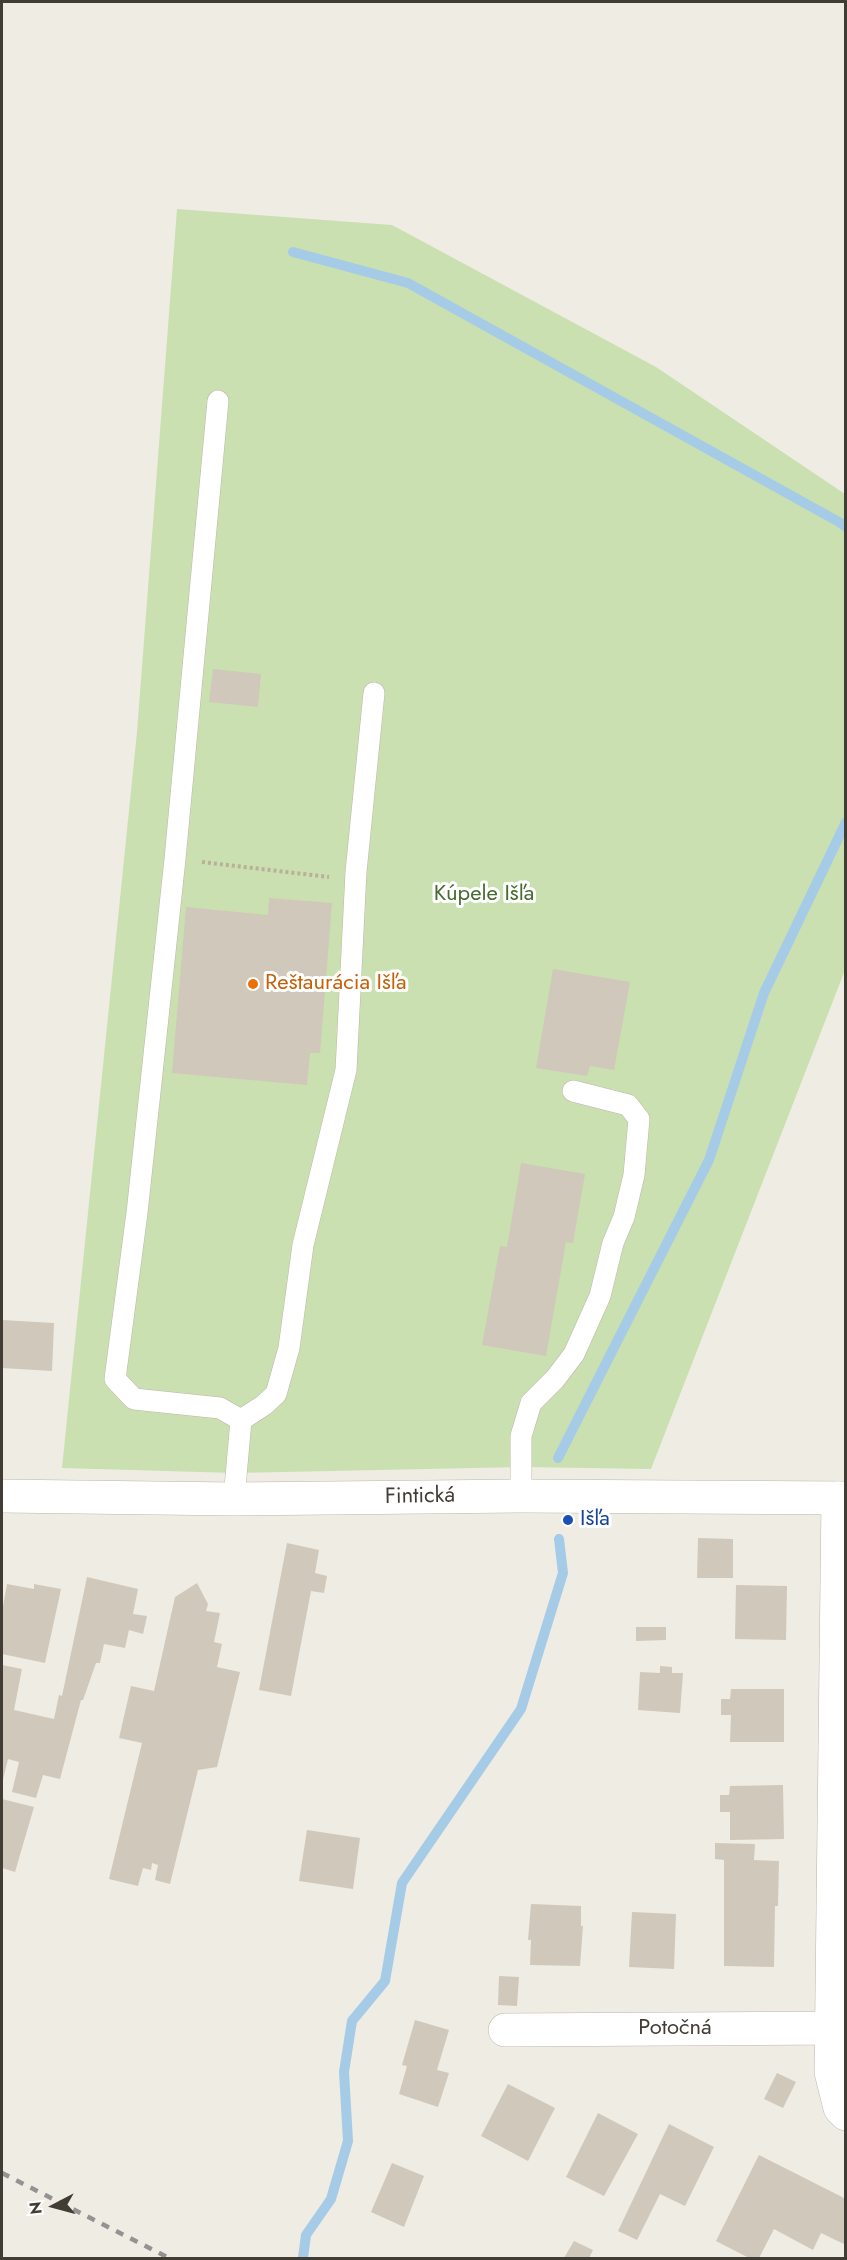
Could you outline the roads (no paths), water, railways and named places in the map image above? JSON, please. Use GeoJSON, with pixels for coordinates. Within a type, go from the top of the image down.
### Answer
{"type":"FeatureCollection","features":[{"type":"Feature","properties":{"kind":"street","name":"Fintická"},"geometry":{"type":"LineString","coordinates":[[2,1496],[234,1499],[521,1496],[842,1498],[839,2028],[831,2072],[840,2108],[846,2114]]}},
{"type":"Feature","properties":{"kind":"street","name":"Potočná"},"geometry":{"type":"LineString","coordinates":[[505,2030],[839,2028]]}},
{"type":"Feature","properties":{"kind":"lane"},"geometry":{"type":"LineString","coordinates":[[218,401],[175,858],[137,1214],[115,1379],[134,1399],[220,1408],[241,1420]]}},
{"type":"Feature","properties":{"kind":"lane"},"geometry":{"type":"LineString","coordinates":[[241,1420],[276,1394],[289,1348],[303,1245],[346,1070],[355,880],[374,693]]}},
{"type":"Feature","properties":{"kind":"lane"},"geometry":{"type":"LineString","coordinates":[[521,1496],[521,1436],[531,1403],[555,1379],[574,1354],[600,1296],[613,1243],[624,1217],[634,1175],[639,1119],[628,1105],[573,1092]]}},
{"type":"Feature","properties":{"kind":"lane"},"geometry":{"type":"LineString","coordinates":[[234,1499],[241,1420]]}},
{"type":"Feature","properties":{"kind":"waterway"},"geometry":{"type":"LineString","coordinates":[[293,252],[408,283],[846,527]]}},
{"type":"Feature","properties":{"kind":"waterway"},"geometry":{"type":"LineString","coordinates":[[558,1458],[709,1160],[764,993],[846,822]]}},
{"type":"Feature","properties":{"kind":"waterway"},"geometry":{"type":"LineString","coordinates":[[303,2258],[306,2235],[331,2199],[348,2141],[344,2072],[352,2021],[385,1981],[402,1883],[521,1709],[563,1573],[559,1539]]}},
{"type":"Feature","properties":{"kind":"railway"},"geometry":{"type":"LineString","coordinates":[[2,2173],[169,2258]]}},
{"type":"Feature","properties":{"kind":"place","name":"Reštaurácia Išľa"},"geometry":{"type":"Point","coordinates":[253,984]}},
{"type":"Feature","properties":{"kind":"place","name":"Išľa"},"geometry":{"type":"Point","coordinates":[568,1520]}},
{"type":"Feature","properties":{"kind":"park label","name":"Kúpele Išľa"},"geometry":{"type":"Point","coordinates":[484,895]}}]}
